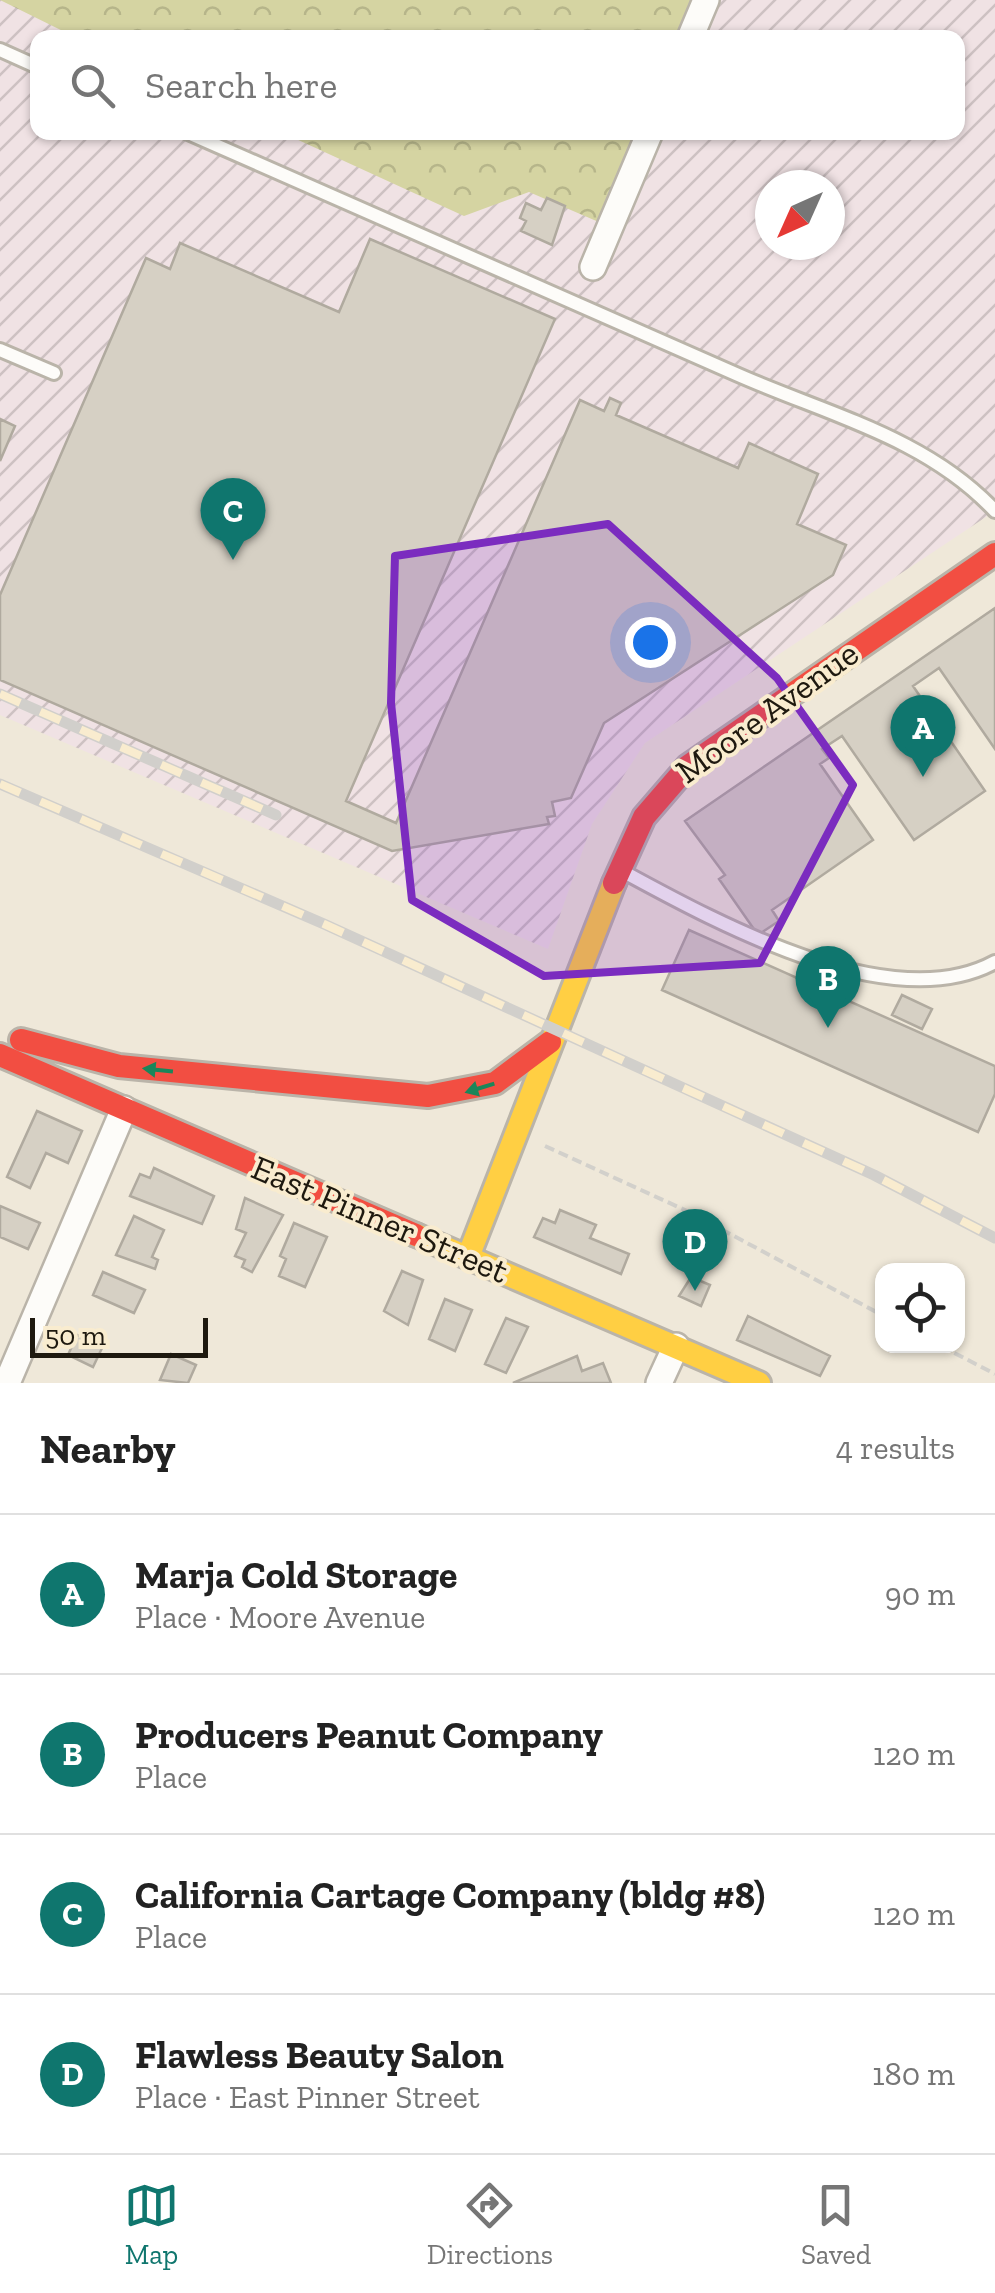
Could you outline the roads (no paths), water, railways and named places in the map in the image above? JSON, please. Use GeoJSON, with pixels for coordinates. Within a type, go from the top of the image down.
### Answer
{"type":"FeatureCollection","features":[{"type":"Feature","properties":{"kind":"street"},"geometry":{"type":"LineString","coordinates":[[693,30],[706,0]]}},
{"type":"Feature","properties":{"kind":"street"},"geometry":{"type":"LineString","coordinates":[[593,267],[647,140]]}},
{"type":"Feature","properties":{"kind":"street","name":"Moore Avenue"},"geometry":{"type":"LineString","coordinates":[[468,1257],[639,821],[672,777],[716,742],[995,554]]}},
{"type":"Feature","properties":{"kind":"street","name":"Moore Avenue"},"geometry":{"type":"LineString","coordinates":[[0,1033],[61,1054],[118,1066],[428,1096],[479,1090],[500,1082],[524,1068],[558,1033]]}},
{"type":"Feature","properties":{"kind":"street","name":"East Pinner Street"},"geometry":{"type":"LineString","coordinates":[[0,1055],[759,1383]]}},
{"type":"Feature","properties":{"kind":"street"},"geometry":{"type":"LineString","coordinates":[[7,1383],[124,1109]]}},
{"type":"Feature","properties":{"kind":"street"},"geometry":{"type":"LineString","coordinates":[[659,1383],[676,1346]]}},
{"type":"Feature","properties":{"kind":"lane"},"geometry":{"type":"LineString","coordinates":[[0,50],[30,63]]}},
{"type":"Feature","properties":{"kind":"lane"},"geometry":{"type":"LineString","coordinates":[[204,140],[741,377],[916,448],[947,467],[995,511]]}},
{"type":"Feature","properties":{"kind":"lane"},"geometry":{"type":"LineString","coordinates":[[0,350],[54,372]]}},
{"type":"Feature","properties":{"kind":"lane"},"geometry":{"type":"LineString","coordinates":[[619,870],[721,925],[807,958],[910,977],[947,979],[995,962]]}},
{"type":"Feature","properties":{"kind":"railway"},"geometry":{"type":"LineString","coordinates":[[0,694],[276,815]]}},
{"type":"Feature","properties":{"kind":"railway"},"geometry":{"type":"LineString","coordinates":[[0,784],[324,924],[874,1175],[995,1238]]}},
{"type":"Feature","properties":{"kind":"place","name":"California Cartage Company (bldg #8)"},"geometry":{"type":"Point","coordinates":[233,560]}},
{"type":"Feature","properties":{"kind":"place","name":"Marja Cold Storage"},"geometry":{"type":"Point","coordinates":[923,777]}},
{"type":"Feature","properties":{"kind":"place","name":"Producers Peanut Company"},"geometry":{"type":"Point","coordinates":[828,1028]}},
{"type":"Feature","properties":{"kind":"place","name":"Flawless Beauty Salon"},"geometry":{"type":"Point","coordinates":[695,1291]}}]}
